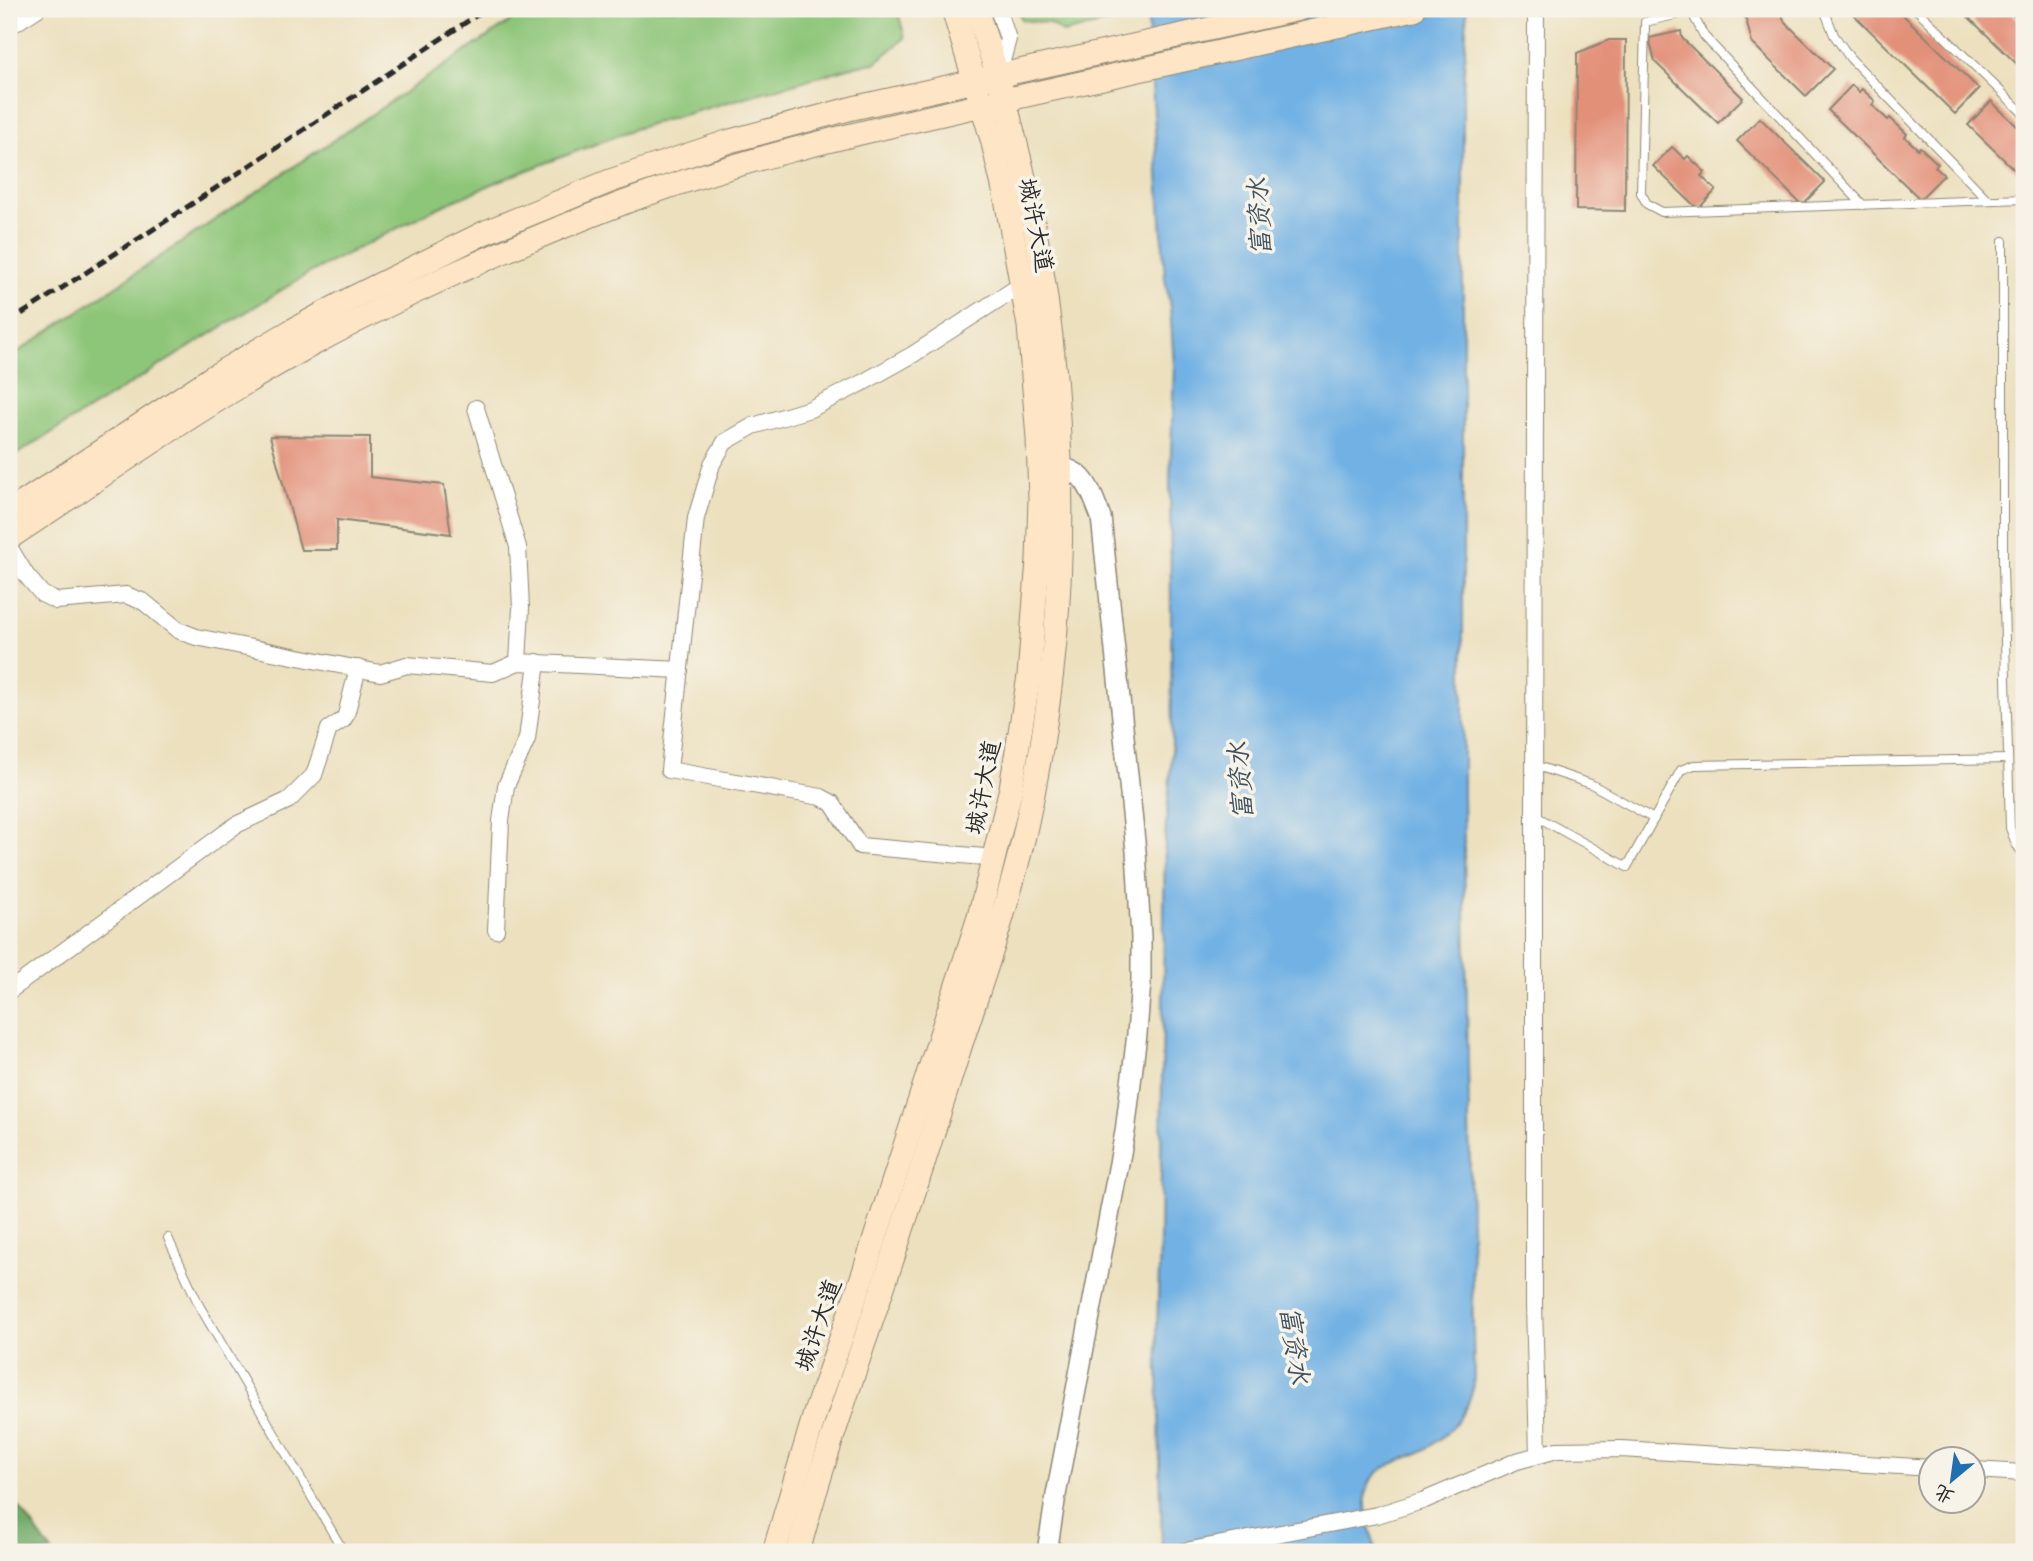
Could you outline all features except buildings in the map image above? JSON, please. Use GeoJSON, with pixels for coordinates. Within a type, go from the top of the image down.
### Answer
{"type":"FeatureCollection","features":[{"type":"Feature","properties":{"kind":"main road","name":"城许大道"},"geometry":{"type":"LineString","coordinates":[[953,9],[987,78]]}},
{"type":"Feature","properties":{"kind":"main road","name":"城许大道"},"geometry":{"type":"LineString","coordinates":[[798,1552],[837,1417],[886,1279],[1000,924],[1023,837],[1043,736],[1052,668],[1060,561],[1050,467],[976,9]]}},
{"type":"Feature","properties":{"kind":"main road"},"geometry":{"type":"LineString","coordinates":[[9,512],[261,348],[350,299],[486,232],[610,181],[730,141],[853,108],[1298,9]]}},
{"type":"Feature","properties":{"kind":"main road"},"geometry":{"type":"LineString","coordinates":[[9,538],[223,397],[360,318],[497,255],[619,205],[726,168],[835,138],[1414,9]]}},
{"type":"Feature","properties":{"kind":"main road","name":"城许大道"},"geometry":{"type":"LineString","coordinates":[[774,1552],[816,1410],[864,1272],[979,917],[1011,788],[1029,676],[1057,380],[1051,323],[1028,195],[993,102]]}},
{"type":"Feature","properties":{"kind":"street"},"geometry":{"type":"LineString","coordinates":[[9,27],[37,9]]}},
{"type":"Feature","properties":{"kind":"street"},"geometry":{"type":"LineString","coordinates":[[987,78],[1008,39],[998,9]]}},
{"type":"Feature","properties":{"kind":"street"},"geometry":{"type":"LineString","coordinates":[[1536,9],[1534,1304],[1538,1455]]}},
{"type":"Feature","properties":{"kind":"street"},"geometry":{"type":"LineString","coordinates":[[995,858],[860,846],[832,803],[821,797],[669,770],[696,518],[712,464],[725,442],[753,426],[802,412],[862,383],[912,355],[1021,285]]}},
{"type":"Feature","properties":{"kind":"street"},"geometry":{"type":"LineString","coordinates":[[476,408],[518,547],[521,596],[518,662]]}},
{"type":"Feature","properties":{"kind":"street"},"geometry":{"type":"LineString","coordinates":[[1047,1552],[1058,1481],[1125,1132],[1137,1034],[1141,970],[1137,862],[1101,517],[1085,479],[1050,467]]}},
{"type":"Feature","properties":{"kind":"street"},"geometry":{"type":"LineString","coordinates":[[9,547],[26,575],[42,594],[56,601],[126,595],[144,602],[178,630],[196,637],[380,673],[407,666],[494,673],[518,662],[680,670]]}},
{"type":"Feature","properties":{"kind":"street"},"geometry":{"type":"LineString","coordinates":[[496,930],[501,821],[506,786],[527,738],[537,663]]}},
{"type":"Feature","properties":{"kind":"street"},"geometry":{"type":"LineString","coordinates":[[9,991],[236,825],[289,800],[306,785],[314,775],[329,729],[346,715],[358,668]]}},
{"type":"Feature","properties":{"kind":"street"},"geometry":{"type":"LineString","coordinates":[[1180,1552],[1377,1515],[1424,1500],[1538,1455],[1577,1448],[1918,1467]]}},
{"type":"Feature","properties":{"kind":"street"},"geometry":{"type":"LineString","coordinates":[[1988,1471],[2024,1473]]}},
{"type":"Feature","properties":{"kind":"lane"},"geometry":{"type":"LineString","coordinates":[[1702,9],[1645,22],[1641,193],[1647,204],[1662,212],[2024,199]]}},
{"type":"Feature","properties":{"kind":"lane"},"geometry":{"type":"LineString","coordinates":[[1824,9],[1834,35],[1850,58],[1988,200]]}},
{"type":"Feature","properties":{"kind":"lane"},"geometry":{"type":"LineString","coordinates":[[1916,9],[2024,114]]}},
{"type":"Feature","properties":{"kind":"lane"},"geometry":{"type":"LineString","coordinates":[[1691,11],[1704,36],[1863,205]]}},
{"type":"Feature","properties":{"kind":"lane"},"geometry":{"type":"LineString","coordinates":[[2003,241],[2003,566],[2010,828],[2024,855]]}},
{"type":"Feature","properties":{"kind":"lane"},"geometry":{"type":"LineString","coordinates":[[1534,815],[1627,867],[1681,770],[1694,765],[2008,759]]}},
{"type":"Feature","properties":{"kind":"lane"},"geometry":{"type":"LineString","coordinates":[[1534,765],[1591,784],[1654,819]]}},
{"type":"Feature","properties":{"kind":"lane"},"geometry":{"type":"LineString","coordinates":[[168,1238],[200,1307],[344,1552]]}},
{"type":"Feature","properties":{"kind":"green space"},"geometry":{"type":"Polygon","coordinates":[[[529,9],[897,9],[905,38],[875,63],[859,65],[637,128],[499,181],[435,209],[309,273],[9,459],[9,358],[529,9]]]}},
{"type":"Feature","properties":{"kind":"green space"},"geometry":{"type":"Polygon","coordinates":[[[1018,9],[1147,9],[1147,13],[1063,33],[1049,23],[1022,20],[1018,9]]]}},
{"type":"Feature","properties":{"kind":"green space"},"geometry":{"type":"Polygon","coordinates":[[[9,1493],[52,1552],[9,1552],[9,1493]]]}},
{"type":"Feature","properties":{"kind":"water","name":"富资水"},"geometry":{"type":"Polygon","coordinates":[[[1147,9],[1467,9],[1463,93],[1463,796],[1474,1385],[1462,1414],[1440,1439],[1422,1451],[1382,1469],[1371,1481],[1367,1489],[1366,1504],[1376,1552],[1162,1552],[1157,1328],[1165,838],[1172,753],[1170,482],[1174,365],[1165,279],[1147,9]]]}},
{"type":"Feature","properties":{"kind":"railway"},"geometry":{"type":"LineString","coordinates":[[9,322],[486,9]]}}]}
